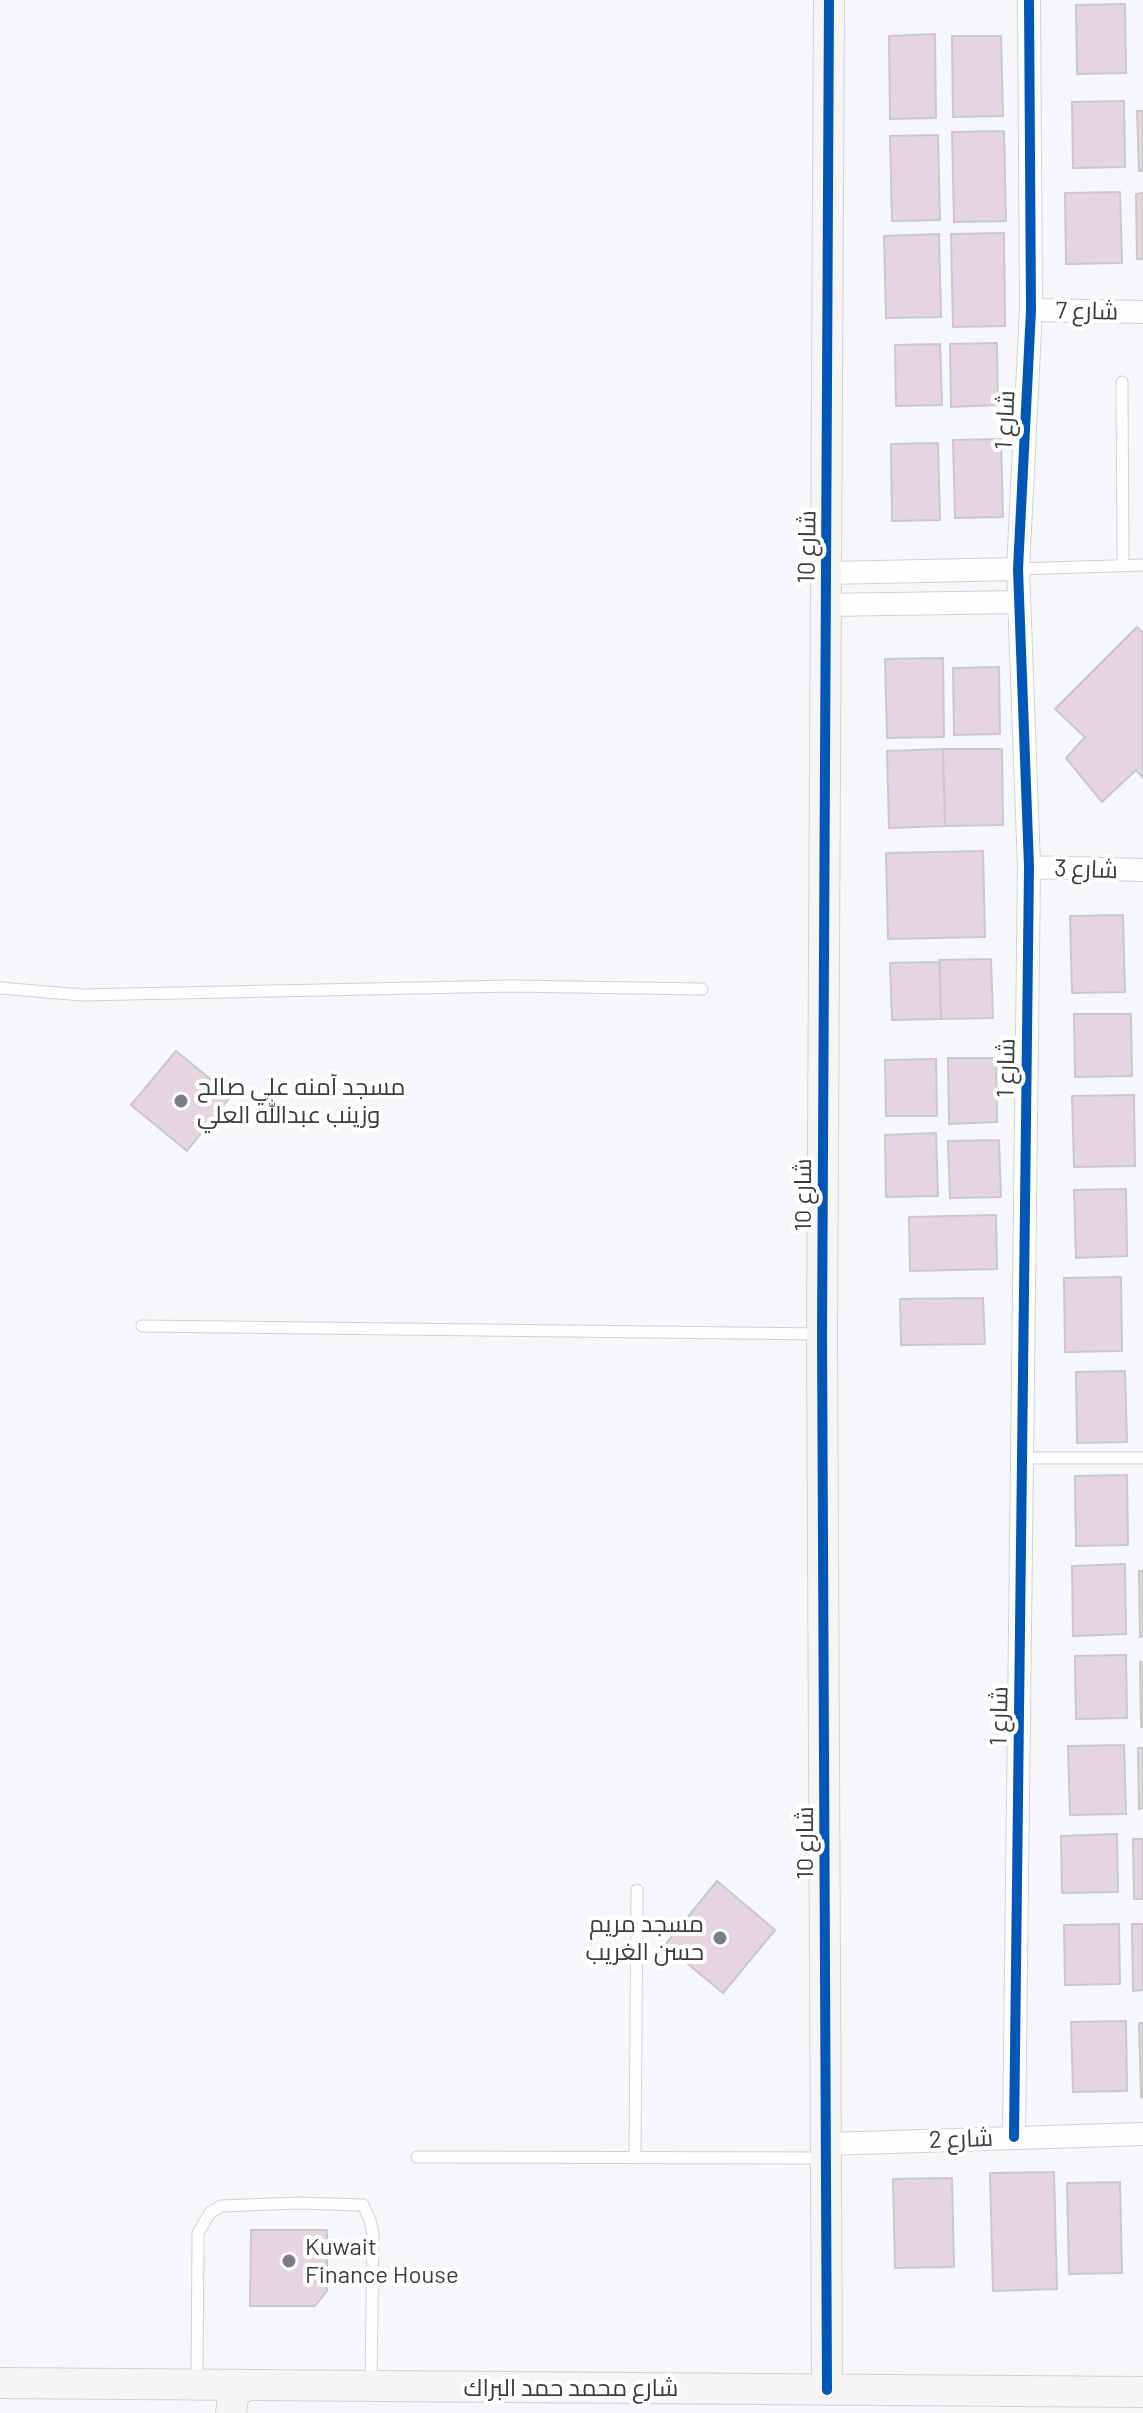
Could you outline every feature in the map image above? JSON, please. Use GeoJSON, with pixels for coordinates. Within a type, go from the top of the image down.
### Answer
{"type":"FeatureCollection","features":[{"type":"Feature","properties":{"kind":"street","name":"شارع 10"},"geometry":{"type":"LineString","coordinates":[[827,2390],[822,1334],[829,0]]}},
{"type":"Feature","properties":{"kind":"street","name":"شارع 1"},"geometry":{"type":"LineString","coordinates":[[1014,2137],[1029,867],[1018,569],[1031,310],[1029,0]]}},
{"type":"Feature","properties":{"kind":"street","name":"شارع 7"},"geometry":{"type":"LineString","coordinates":[[1031,310],[1143,312]]}},
{"type":"Feature","properties":{"kind":"street"},"geometry":{"type":"LineString","coordinates":[[828,573],[1018,569]]}},
{"type":"Feature","properties":{"kind":"street"},"geometry":{"type":"LineString","coordinates":[[826,605],[1018,602]]}},
{"type":"Feature","properties":{"kind":"street","name":"شارع 3"},"geometry":{"type":"LineString","coordinates":[[1029,867],[1143,870]]}},
{"type":"Feature","properties":{"kind":"street","name":"شارع 2"},"geometry":{"type":"LineString","coordinates":[[827,2151],[1014,2137],[1143,2134]]}},
{"type":"Feature","properties":{"kind":"street","name":"شارع محمد حمد البراك"},"geometry":{"type":"LineString","coordinates":[[0,2383],[1143,2392]]}},
{"type":"Feature","properties":{"kind":"street"},"geometry":{"type":"LineString","coordinates":[[231,2413],[234,2392],[248,2385]]}},
{"type":"Feature","properties":{"kind":"lane"},"geometry":{"type":"LineString","coordinates":[[1122,382],[1123,565]]}},
{"type":"Feature","properties":{"kind":"lane"},"geometry":{"type":"LineString","coordinates":[[1018,569],[1143,565]]}},
{"type":"Feature","properties":{"kind":"lane"},"geometry":{"type":"LineString","coordinates":[[0,988],[82,995],[511,986],[702,989]]}},
{"type":"Feature","properties":{"kind":"lane"},"geometry":{"type":"LineString","coordinates":[[142,1326],[822,1334]]}},
{"type":"Feature","properties":{"kind":"lane"},"geometry":{"type":"LineString","coordinates":[[1022,1458],[1143,1458]]}},
{"type":"Feature","properties":{"kind":"lane"},"geometry":{"type":"LineString","coordinates":[[635,2157],[637,1890]]}},
{"type":"Feature","properties":{"kind":"lane"},"geometry":{"type":"LineString","coordinates":[[417,2157],[635,2157],[827,2151]]}},
{"type":"Feature","properties":{"kind":"lane"},"geometry":{"type":"LineString","coordinates":[[197,2385],[198,2233],[210,2213],[221,2206],[298,2203],[363,2205],[370,2220],[373,2234],[371,2386]]}},
{"type":"Feature","properties":{"kind":"building"},"geometry":{"type":"Polygon","coordinates":[[[1125,4],[1126,73],[1077,74],[1076,5],[1125,4]]]}},
{"type":"Feature","properties":{"kind":"building"},"geometry":{"type":"Polygon","coordinates":[[[935,34],[936,118],[890,119],[889,36],[935,34]]]}},
{"type":"Feature","properties":{"kind":"building"},"geometry":{"type":"Polygon","coordinates":[[[952,36],[1001,36],[1003,116],[953,117],[952,36]]]}},
{"type":"Feature","properties":{"kind":"building"},"geometry":{"type":"Polygon","coordinates":[[[1124,101],[1125,167],[1073,168],[1072,102],[1124,101]]]}},
{"type":"Feature","properties":{"kind":"building"},"geometry":{"type":"Polygon","coordinates":[[[1137,111],[1143,111],[1143,171],[1139,171],[1137,111]]]}},
{"type":"Feature","properties":{"kind":"building"},"geometry":{"type":"Polygon","coordinates":[[[1004,131],[1006,221],[954,222],[952,132],[1004,131]]]}},
{"type":"Feature","properties":{"kind":"building"},"geometry":{"type":"Polygon","coordinates":[[[938,135],[940,220],[892,221],[890,136],[938,135]]]}},
{"type":"Feature","properties":{"kind":"building"},"geometry":{"type":"Polygon","coordinates":[[[1120,192],[1122,263],[1066,264],[1065,193],[1120,192]]]}},
{"type":"Feature","properties":{"kind":"building"},"geometry":{"type":"Polygon","coordinates":[[[1143,193],[1143,259],[1137,259],[1136,194],[1143,193]]]}},
{"type":"Feature","properties":{"kind":"building"},"geometry":{"type":"Polygon","coordinates":[[[1004,233],[1005,326],[953,327],[951,234],[1004,233]]]}},
{"type":"Feature","properties":{"kind":"building"},"geometry":{"type":"Polygon","coordinates":[[[939,234],[941,317],[886,318],[884,236],[939,234]]]}},
{"type":"Feature","properties":{"kind":"building"},"geometry":{"type":"Polygon","coordinates":[[[997,343],[998,405],[951,407],[950,344],[997,343]]]}},
{"type":"Feature","properties":{"kind":"building"},"geometry":{"type":"Polygon","coordinates":[[[940,344],[942,405],[896,406],[895,345],[940,344]]]}},
{"type":"Feature","properties":{"kind":"building"},"geometry":{"type":"Polygon","coordinates":[[[1001,439],[1003,517],[955,518],[953,440],[1001,439]]]}},
{"type":"Feature","properties":{"kind":"building"},"geometry":{"type":"Polygon","coordinates":[[[938,443],[940,520],[892,521],[891,444],[938,443]]]}},
{"type":"Feature","properties":{"kind":"building"},"geometry":{"type":"Polygon","coordinates":[[[1137,627],[1143,633],[1143,778],[1136,770],[1102,802],[1066,758],[1085,737],[1055,709],[1137,627]]]}},
{"type":"Feature","properties":{"kind":"building"},"geometry":{"type":"Polygon","coordinates":[[[943,658],[944,737],[887,738],[885,659],[943,658]]]}},
{"type":"Feature","properties":{"kind":"building"},"geometry":{"type":"Polygon","coordinates":[[[999,667],[1000,734],[954,735],[953,668],[999,667]]]}},
{"type":"Feature","properties":{"kind":"building"},"geometry":{"type":"Polygon","coordinates":[[[943,749],[1002,749],[1003,825],[945,826],[943,749]]]}},
{"type":"Feature","properties":{"kind":"building"},"geometry":{"type":"Polygon","coordinates":[[[943,749],[945,826],[889,828],[887,751],[943,749]]]}},
{"type":"Feature","properties":{"kind":"building"},"geometry":{"type":"Polygon","coordinates":[[[983,851],[985,937],[888,939],[886,853],[983,851]]]}},
{"type":"Feature","properties":{"kind":"building"},"geometry":{"type":"Polygon","coordinates":[[[1123,915],[1125,992],[1072,993],[1070,916],[1123,915]]]}},
{"type":"Feature","properties":{"kind":"building"},"geometry":{"type":"Polygon","coordinates":[[[991,959],[993,1018],[941,1019],[939,960],[991,959]]]}},
{"type":"Feature","properties":{"kind":"building"},"geometry":{"type":"Polygon","coordinates":[[[940,962],[941,1019],[892,1020],[890,963],[940,962]]]}},
{"type":"Feature","properties":{"kind":"building"},"geometry":{"type":"Polygon","coordinates":[[[1074,1014],[1131,1014],[1132,1076],[1075,1077],[1074,1014]]]}},
{"type":"Feature","properties":{"kind":"building","name":"مسجد آمنه علي صالح وزينب عبدالله العلي"},"geometry":{"type":"Polygon","coordinates":[[[176,1051],[231,1096],[187,1151],[131,1105],[176,1051]]]}},
{"type":"Feature","properties":{"kind":"building"},"geometry":{"type":"Polygon","coordinates":[[[948,1058],[996,1058],[997,1122],[949,1124],[948,1058]]]}},
{"type":"Feature","properties":{"kind":"building"},"geometry":{"type":"Polygon","coordinates":[[[936,1059],[937,1116],[886,1116],[885,1060],[936,1059]]]}},
{"type":"Feature","properties":{"kind":"building"},"geometry":{"type":"Polygon","coordinates":[[[1134,1095],[1135,1166],[1074,1167],[1072,1096],[1134,1095]]]}},
{"type":"Feature","properties":{"kind":"building"},"geometry":{"type":"Polygon","coordinates":[[[936,1133],[938,1196],[886,1197],[885,1135],[936,1133]]]}},
{"type":"Feature","properties":{"kind":"building"},"geometry":{"type":"Polygon","coordinates":[[[999,1140],[1001,1197],[950,1198],[948,1141],[999,1140]]]}},
{"type":"Feature","properties":{"kind":"building"},"geometry":{"type":"Polygon","coordinates":[[[1126,1189],[1127,1256],[1076,1258],[1074,1190],[1126,1189]]]}},
{"type":"Feature","properties":{"kind":"building"},"geometry":{"type":"Polygon","coordinates":[[[996,1215],[997,1269],[910,1271],[909,1217],[996,1215]]]}},
{"type":"Feature","properties":{"kind":"building"},"geometry":{"type":"Polygon","coordinates":[[[1121,1277],[1122,1351],[1065,1352],[1064,1278],[1121,1277]]]}},
{"type":"Feature","properties":{"kind":"building"},"geometry":{"type":"Polygon","coordinates":[[[983,1298],[985,1344],[901,1345],[900,1299],[983,1298]]]}},
{"type":"Feature","properties":{"kind":"building"},"geometry":{"type":"Polygon","coordinates":[[[1125,1371],[1127,1442],[1077,1443],[1076,1372],[1125,1371]]]}},
{"type":"Feature","properties":{"kind":"building"},"geometry":{"type":"Polygon","coordinates":[[[1127,1475],[1128,1545],[1076,1546],[1075,1476],[1127,1475]]]}},
{"type":"Feature","properties":{"kind":"building"},"geometry":{"type":"Polygon","coordinates":[[[1125,1564],[1126,1634],[1073,1636],[1072,1566],[1125,1564]]]}},
{"type":"Feature","properties":{"kind":"building"},"geometry":{"type":"Polygon","coordinates":[[[1139,1571],[1143,1571],[1143,1636],[1140,1637],[1139,1571]]]}},
{"type":"Feature","properties":{"kind":"building"},"geometry":{"type":"Polygon","coordinates":[[[1126,1655],[1127,1718],[1076,1719],[1075,1656],[1126,1655]]]}},
{"type":"Feature","properties":{"kind":"building"},"geometry":{"type":"Polygon","coordinates":[[[1140,1662],[1143,1662],[1143,1727],[1141,1727],[1140,1662]]]}},
{"type":"Feature","properties":{"kind":"building"},"geometry":{"type":"Polygon","coordinates":[[[1124,1745],[1126,1814],[1070,1815],[1068,1746],[1124,1745]]]}},
{"type":"Feature","properties":{"kind":"building"},"geometry":{"type":"Polygon","coordinates":[[[1138,1748],[1143,1748],[1143,1808],[1139,1809],[1138,1748]]]}},
{"type":"Feature","properties":{"kind":"building"},"geometry":{"type":"Polygon","coordinates":[[[1117,1834],[1118,1892],[1062,1893],[1061,1836],[1117,1834]]]}},
{"type":"Feature","properties":{"kind":"building"},"geometry":{"type":"Polygon","coordinates":[[[1133,1839],[1143,1839],[1143,1899],[1134,1899],[1133,1839]]]}},
{"type":"Feature","properties":{"kind":"building","name":"مسجد مريم حسن الغريب"},"geometry":{"type":"Polygon","coordinates":[[[717,1881],[775,1930],[723,1993],[665,1945],[717,1881]]]}},
{"type":"Feature","properties":{"kind":"building"},"geometry":{"type":"Polygon","coordinates":[[[1119,1924],[1120,1984],[1065,1985],[1064,1925],[1119,1924]]]}},
{"type":"Feature","properties":{"kind":"building"},"geometry":{"type":"Polygon","coordinates":[[[1132,1924],[1143,1924],[1143,1990],[1133,1991],[1132,1924]]]}},
{"type":"Feature","properties":{"kind":"building"},"geometry":{"type":"Polygon","coordinates":[[[1126,2021],[1127,2091],[1073,2092],[1071,2022],[1126,2021]]]}},
{"type":"Feature","properties":{"kind":"building"},"geometry":{"type":"Polygon","coordinates":[[[1139,2023],[1143,2023],[1143,2097],[1141,2097],[1139,2023]]]}},
{"type":"Feature","properties":{"kind":"building"},"geometry":{"type":"Polygon","coordinates":[[[1054,2172],[1057,2289],[993,2291],[990,2173],[1054,2172]]]}},
{"type":"Feature","properties":{"kind":"building"},"geometry":{"type":"Polygon","coordinates":[[[952,2178],[954,2267],[895,2268],[893,2179],[952,2178]]]}},
{"type":"Feature","properties":{"kind":"building"},"geometry":{"type":"Polygon","coordinates":[[[1120,2182],[1122,2273],[1069,2274],[1067,2183],[1120,2182]]]}},
{"type":"Feature","properties":{"kind":"building","name":"Kuwait Finance House"},"geometry":{"type":"Polygon","coordinates":[[[251,2230],[327,2230],[327,2291],[315,2306],[250,2306],[251,2230]]]}},
{"type":"Feature","properties":{"kind":"cycle path"},"geometry":{"type":"LineString","coordinates":[[827,2390],[822,1334],[829,0]]}},
{"type":"Feature","properties":{"kind":"cycle path"},"geometry":{"type":"LineString","coordinates":[[1014,2137],[1029,867],[1018,569],[1031,310],[1029,0]]}},
{"type":"Feature","properties":{"kind":"place","name":"مسجد آمنه علي صالح وزينب عبدالله العلي"},"geometry":{"type":"Point","coordinates":[181,1101]}},
{"type":"Feature","properties":{"kind":"place","name":"مسجد مريم حسن الغريب"},"geometry":{"type":"Point","coordinates":[720,1938]}},
{"type":"Feature","properties":{"kind":"place","name":"Kuwait Finance House"},"geometry":{"type":"Point","coordinates":[289,2261]}}]}
